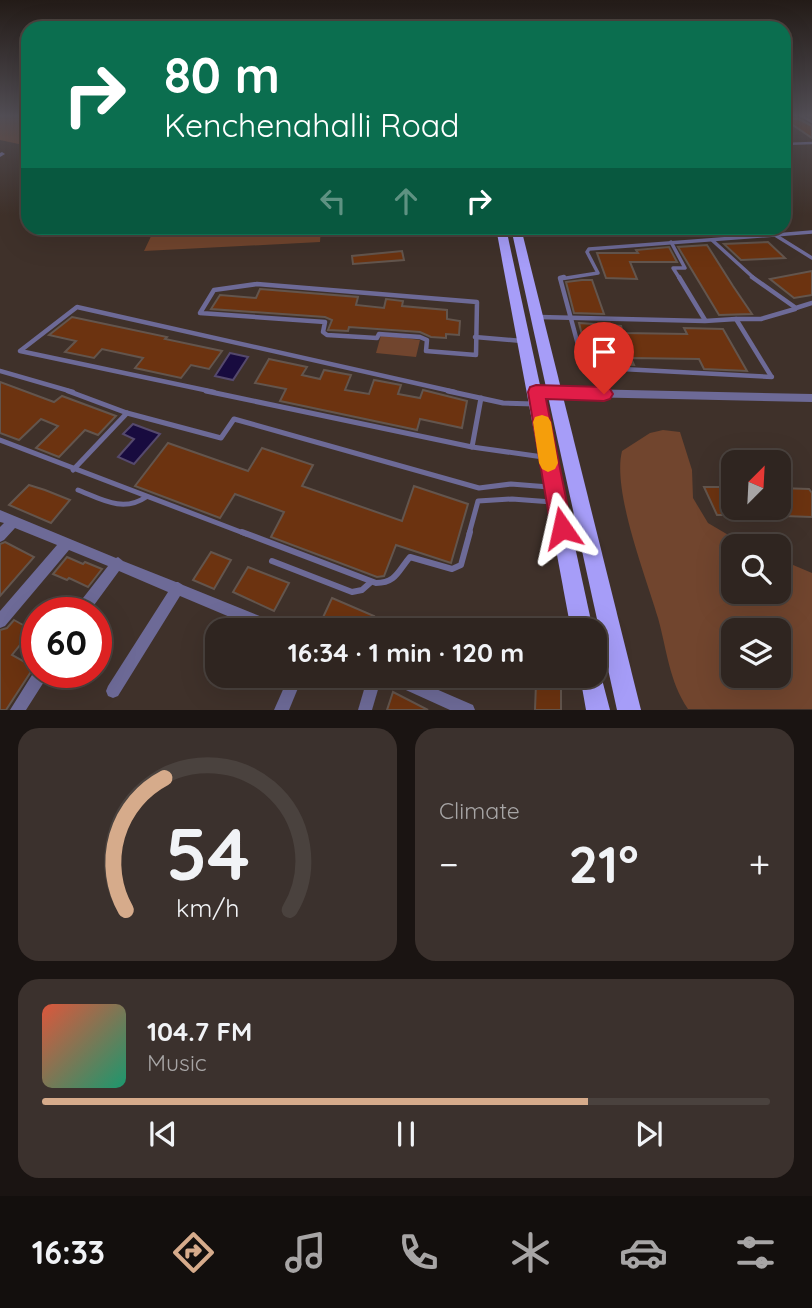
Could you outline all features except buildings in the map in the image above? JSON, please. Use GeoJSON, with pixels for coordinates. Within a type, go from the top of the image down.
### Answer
{"type":"FeatureCollection","features":[{"type":"Feature","properties":{"kind":"main road"},"geometry":{"type":"LineString","coordinates":[[502,235],[580,618]]}},
{"type":"Feature","properties":{"kind":"main road"},"geometry":{"type":"LineString","coordinates":[[518,235],[629,709]]}},
{"type":"Feature","properties":{"kind":"main road"},"geometry":{"type":"LineString","coordinates":[[594,688],[598,709]]}},
{"type":"Feature","properties":{"kind":"street"},"geometry":{"type":"LineString","coordinates":[[537,398],[555,393],[812,398]]}},
{"type":"Feature","properties":{"kind":"street"},"geometry":{"type":"LineString","coordinates":[[0,516],[249,618]]}},
{"type":"Feature","properties":{"kind":"street"},"geometry":{"type":"LineString","coordinates":[[0,536],[13,521]]}},
{"type":"Feature","properties":{"kind":"street"},"geometry":{"type":"LineString","coordinates":[[0,621],[67,543]]}},
{"type":"Feature","properties":{"kind":"street"},"geometry":{"type":"LineString","coordinates":[[92,597],[118,563]]}},
{"type":"Feature","properties":{"kind":"street"},"geometry":{"type":"LineString","coordinates":[[113,691],[178,588]]}},
{"type":"Feature","properties":{"kind":"street"},"geometry":{"type":"LineString","coordinates":[[17,709],[31,688]]}},
{"type":"Feature","properties":{"kind":"street"},"geometry":{"type":"LineString","coordinates":[[281,709],[291,688]]}},
{"type":"Feature","properties":{"kind":"street"},"geometry":{"type":"LineString","coordinates":[[365,709],[371,688]]}},
{"type":"Feature","properties":{"kind":"street"},"geometry":{"type":"LineString","coordinates":[[419,688],[468,709]]}},
{"type":"Feature","properties":{"kind":"lane"},"geometry":{"type":"LineString","coordinates":[[791,234],[812,232]]}},
{"type":"Feature","properties":{"kind":"lane"},"geometry":{"type":"LineString","coordinates":[[736,319],[772,377],[584,367],[560,278],[598,273],[587,251],[589,249],[671,242],[775,235],[812,258]]}},
{"type":"Feature","properties":{"kind":"lane"},"geometry":{"type":"LineString","coordinates":[[711,240],[742,271],[796,309]]}},
{"type":"Feature","properties":{"kind":"lane"},"geometry":{"type":"LineString","coordinates":[[671,242],[685,268],[673,268],[705,321]]}},
{"type":"Feature","properties":{"kind":"lane"},"geometry":{"type":"LineString","coordinates":[[257,284],[477,302],[475,337],[476,355],[453,354],[426,351],[427,340],[420,337],[379,334],[377,338],[327,335],[323,332],[325,322],[201,313],[214,290],[257,284]]}},
{"type":"Feature","properties":{"kind":"lane"},"geometry":{"type":"LineString","coordinates":[[536,317],[705,321],[761,319],[812,303]]}},
{"type":"Feature","properties":{"kind":"lane"},"geometry":{"type":"LineString","coordinates":[[537,398],[503,403],[77,307],[20,351],[472,447],[547,457]]}},
{"type":"Feature","properties":{"kind":"lane"},"geometry":{"type":"LineString","coordinates":[[475,337],[525,341]]}},
{"type":"Feature","properties":{"kind":"lane"},"geometry":{"type":"LineString","coordinates":[[0,371],[54,386],[127,413],[220,438],[234,419],[479,488],[511,484],[555,495]]}},
{"type":"Feature","properties":{"kind":"lane"},"geometry":{"type":"LineString","coordinates":[[472,447],[481,398]]}},
{"type":"Feature","properties":{"kind":"lane"},"geometry":{"type":"LineString","coordinates":[[72,470],[127,413]]}},
{"type":"Feature","properties":{"kind":"lane"},"geometry":{"type":"LineString","coordinates":[[0,440],[72,470],[371,582],[387,584],[399,575],[410,557],[452,569],[461,565],[479,488]]}},
{"type":"Feature","properties":{"kind":"lane"},"geometry":{"type":"LineString","coordinates":[[78,490],[122,506],[137,504],[146,497]]}},
{"type":"Feature","properties":{"kind":"lane"},"geometry":{"type":"LineString","coordinates":[[478,501],[555,495]]}},
{"type":"Feature","properties":{"kind":"lane"},"geometry":{"type":"LineString","coordinates":[[272,561],[352,592],[362,590],[371,582]]}},
{"type":"Feature","properties":{"kind":"shaded area"},"geometry":{"type":"Polygon","coordinates":[[[152,235],[320,235],[320,242],[144,251],[152,235]]]}},
{"type":"Feature","properties":{"kind":"shaded area"},"geometry":{"type":"Polygon","coordinates":[[[381,335],[420,340],[416,357],[376,353],[381,335]]]}},
{"type":"Feature","properties":{"kind":"shaded area"},"geometry":{"type":"Polygon","coordinates":[[[230,353],[248,357],[233,380],[215,376],[230,353]]]}},
{"type":"Feature","properties":{"kind":"shaded area"},"geometry":{"type":"Polygon","coordinates":[[[133,424],[160,434],[134,464],[118,457],[134,439],[123,434],[133,424]]]}},
{"type":"Feature","properties":{"kind":"shaded area"},"geometry":{"type":"Polygon","coordinates":[[[663,430],[680,432],[692,470],[693,498],[708,523],[727,534],[721,534],[721,604],[791,604],[791,564],[812,573],[812,709],[688,709],[673,676],[626,511],[620,468],[622,451],[650,433],[663,430]]]}},
{"type":"Feature","properties":{"kind":"slow traffic"},"geometry":{"type":"LineString","coordinates":[[542,422],[548,463]]}},
{"type":"Feature","properties":{"kind":"route"},"geometry":{"type":"LineString","coordinates":[[562,528],[536,392],[604,394]]}}]}
